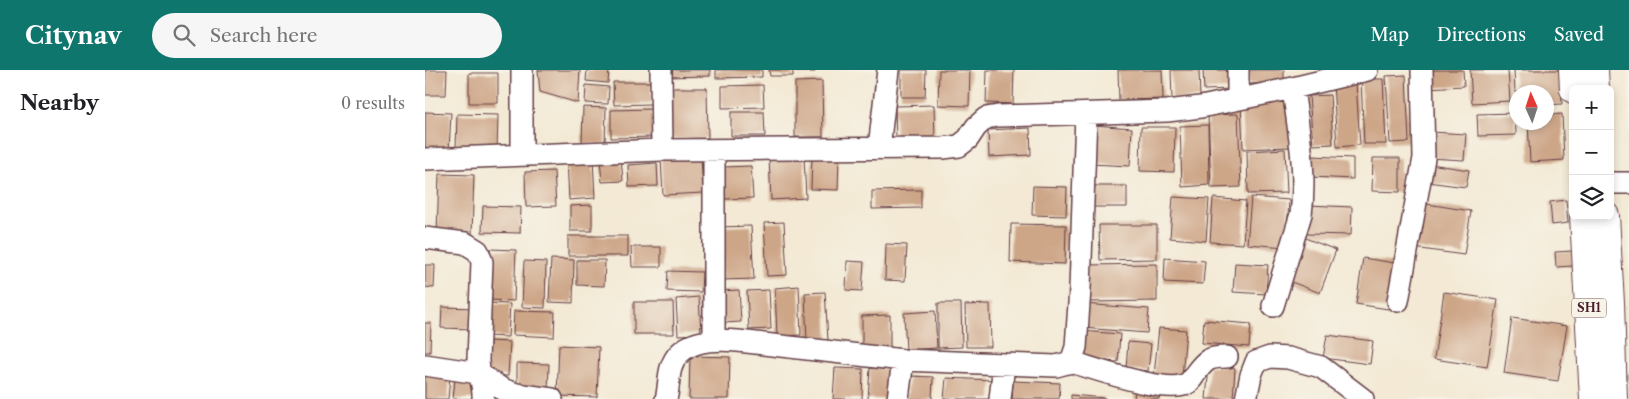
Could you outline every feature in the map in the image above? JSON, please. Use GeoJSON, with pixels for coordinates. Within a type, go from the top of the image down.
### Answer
{"type":"FeatureCollection","features":[{"type":"Feature","properties":{"kind":"main road"},"geometry":{"type":"LineString","coordinates":[[1573,70],[1574,85]]}},
{"type":"Feature","properties":{"kind":"main road"},"geometry":{"type":"LineString","coordinates":[[1594,70],[1595,85]]}},
{"type":"Feature","properties":{"kind":"main road","name":"SH1"},"geometry":{"type":"LineString","coordinates":[[1584,220],[1594,399]]}},
{"type":"Feature","properties":{"kind":"main road","name":"SH1"},"geometry":{"type":"LineString","coordinates":[[1605,220],[1620,358],[1613,399]]}},
{"type":"Feature","properties":{"kind":"street"},"geometry":{"type":"LineString","coordinates":[[521,155],[522,70]]}},
{"type":"Feature","properties":{"kind":"street"},"geometry":{"type":"LineString","coordinates":[[661,70],[662,150]]}},
{"type":"Feature","properties":{"kind":"street"},"geometry":{"type":"LineString","coordinates":[[879,148],[888,70]]}},
{"type":"Feature","properties":{"kind":"street"},"geometry":{"type":"LineString","coordinates":[[1237,70],[1238,99]]}},
{"type":"Feature","properties":{"kind":"street"},"geometry":{"type":"LineString","coordinates":[[425,159],[662,150],[943,148],[959,146],[968,139],[976,126],[986,118],[998,116],[1167,111],[1201,107],[1367,70]]}},
{"type":"Feature","properties":{"kind":"street"},"geometry":{"type":"LineString","coordinates":[[1398,301],[1424,158],[1422,70]]}},
{"type":"Feature","properties":{"kind":"street"},"geometry":{"type":"LineString","coordinates":[[1273,306],[1301,214],[1303,199],[1303,181],[1293,88]]}},
{"type":"Feature","properties":{"kind":"street"},"geometry":{"type":"LineString","coordinates":[[1071,362],[1076,347],[1080,289],[1086,114]]}},
{"type":"Feature","properties":{"kind":"street"},"geometry":{"type":"LineString","coordinates":[[714,150],[714,339]]}},
{"type":"Feature","properties":{"kind":"street"},"geometry":{"type":"LineString","coordinates":[[1614,183],[1629,183]]}},
{"type":"Feature","properties":{"kind":"street"},"geometry":{"type":"LineString","coordinates":[[425,238],[465,243],[478,251],[482,262],[478,373],[482,383],[483,399]]}},
{"type":"Feature","properties":{"kind":"street"},"geometry":{"type":"LineString","coordinates":[[666,399],[671,368],[677,353],[689,346],[714,339],[738,340],[903,360],[1056,366],[1071,362],[1174,393],[1189,383],[1205,361],[1217,357],[1227,357]]}},
{"type":"Feature","properties":{"kind":"street"},"geometry":{"type":"LineString","coordinates":[[1246,399],[1251,374],[1256,362],[1270,357],[1288,358],[1321,367],[1363,399]]}},
{"type":"Feature","properties":{"kind":"street"},"geometry":{"type":"LineString","coordinates":[[898,399],[903,360]]}},
{"type":"Feature","properties":{"kind":"street"},"geometry":{"type":"LineString","coordinates":[[1000,399],[1004,364]]}},
{"type":"Feature","properties":{"kind":"street"},"geometry":{"type":"LineString","coordinates":[[425,365],[478,373],[502,389],[516,394],[552,399]]}},
{"type":"Feature","properties":{"kind":"building"},"geometry":{"type":"Polygon","coordinates":[[[425,70],[447,70],[446,95],[425,95],[425,70]]]}},
{"type":"Feature","properties":{"kind":"building"},"geometry":{"type":"Polygon","coordinates":[[[538,70],[580,70],[578,103],[540,92],[538,70]]]}},
{"type":"Feature","properties":{"kind":"building"},"geometry":{"type":"Polygon","coordinates":[[[587,70],[609,70],[608,83],[586,81],[587,70]]]}},
{"type":"Feature","properties":{"kind":"building"},"geometry":{"type":"Polygon","coordinates":[[[666,70],[710,70],[710,76],[666,77],[666,70]]]}},
{"type":"Feature","properties":{"kind":"building"},"geometry":{"type":"Polygon","coordinates":[[[716,70],[762,70],[762,77],[716,78],[716,70]]]}},
{"type":"Feature","properties":{"kind":"building"},"geometry":{"type":"Polygon","coordinates":[[[769,70],[793,70],[793,76],[770,76],[769,70]]]}},
{"type":"Feature","properties":{"kind":"building"},"geometry":{"type":"Polygon","coordinates":[[[797,70],[815,70],[815,72],[797,72],[797,70]]]}},
{"type":"Feature","properties":{"kind":"building"},"geometry":{"type":"Polygon","coordinates":[[[901,70],[926,70],[925,97],[901,97],[901,70]]]}},
{"type":"Feature","properties":{"kind":"building"},"geometry":{"type":"Polygon","coordinates":[[[939,70],[970,70],[969,106],[938,105],[939,70]]]}},
{"type":"Feature","properties":{"kind":"building"},"geometry":{"type":"Polygon","coordinates":[[[987,70],[1014,70],[1013,104],[986,103],[987,70]]]}},
{"type":"Feature","properties":{"kind":"building"},"geometry":{"type":"Polygon","coordinates":[[[1118,70],[1162,70],[1163,99],[1119,100],[1118,70]]]}},
{"type":"Feature","properties":{"kind":"building"},"geometry":{"type":"Polygon","coordinates":[[[1171,70],[1199,70],[1200,98],[1172,99],[1171,70]]]}},
{"type":"Feature","properties":{"kind":"building"},"geometry":{"type":"Polygon","coordinates":[[[1203,70],[1231,70],[1232,89],[1204,90],[1203,70]]]}},
{"type":"Feature","properties":{"kind":"building"},"geometry":{"type":"Polygon","coordinates":[[[1249,70],[1284,70],[1284,83],[1249,84],[1249,70]]]}},
{"type":"Feature","properties":{"kind":"building"},"geometry":{"type":"Polygon","coordinates":[[[1426,70],[1463,70],[1464,86],[1427,88],[1426,70]]]}},
{"type":"Feature","properties":{"kind":"building"},"geometry":{"type":"Polygon","coordinates":[[[1470,70],[1508,70],[1509,101],[1472,103],[1470,70]]]}},
{"type":"Feature","properties":{"kind":"building"},"geometry":{"type":"Polygon","coordinates":[[[1514,70],[1560,70],[1562,104],[1554,105],[1554,85],[1515,85],[1514,70]]]}},
{"type":"Feature","properties":{"kind":"building"},"geometry":{"type":"Polygon","coordinates":[[[469,73],[498,73],[498,103],[469,103],[469,73]]]}},
{"type":"Feature","properties":{"kind":"building"},"geometry":{"type":"Polygon","coordinates":[[[1406,75],[1409,142],[1390,143],[1386,76],[1406,75]]]}},
{"type":"Feature","properties":{"kind":"building"},"geometry":{"type":"Polygon","coordinates":[[[1361,79],[1383,79],[1386,144],[1364,144],[1361,79]]]}},
{"type":"Feature","properties":{"kind":"building"},"geometry":{"type":"Polygon","coordinates":[[[822,81],[823,137],[795,137],[795,82],[822,81]]]}},
{"type":"Feature","properties":{"kind":"building"},"geometry":{"type":"Polygon","coordinates":[[[613,82],[651,82],[651,104],[614,105],[613,82]]]}},
{"type":"Feature","properties":{"kind":"building"},"geometry":{"type":"Polygon","coordinates":[[[1356,82],[1360,145],[1337,147],[1333,83],[1356,82]]]}},
{"type":"Feature","properties":{"kind":"building"},"geometry":{"type":"Polygon","coordinates":[[[586,85],[609,87],[608,104],[585,103],[586,85]]]}},
{"type":"Feature","properties":{"kind":"building"},"geometry":{"type":"Polygon","coordinates":[[[763,85],[764,107],[722,108],[722,86],[763,85]]]}},
{"type":"Feature","properties":{"kind":"building"},"geometry":{"type":"Polygon","coordinates":[[[667,88],[707,88],[708,138],[667,139],[667,88]]]}},
{"type":"Feature","properties":{"kind":"building"},"geometry":{"type":"Polygon","coordinates":[[[1330,95],[1333,144],[1313,145],[1309,96],[1330,95]]]}},
{"type":"Feature","properties":{"kind":"building"},"geometry":{"type":"Polygon","coordinates":[[[1288,101],[1290,147],[1243,149],[1241,103],[1288,101]]]}},
{"type":"Feature","properties":{"kind":"building"},"geometry":{"type":"Polygon","coordinates":[[[934,105],[935,139],[896,140],[895,106],[934,105]]]}},
{"type":"Feature","properties":{"kind":"building"},"geometry":{"type":"Polygon","coordinates":[[[583,107],[606,108],[605,144],[582,143],[583,107]]]}},
{"type":"Feature","properties":{"kind":"building"},"geometry":{"type":"Polygon","coordinates":[[[653,109],[654,137],[611,138],[611,110],[653,109]]]}},
{"type":"Feature","properties":{"kind":"building"},"geometry":{"type":"Polygon","coordinates":[[[425,112],[451,113],[449,150],[425,149],[425,112]]]}},
{"type":"Feature","properties":{"kind":"building"},"geometry":{"type":"Polygon","coordinates":[[[731,112],[764,112],[765,136],[731,136],[731,112]]]}},
{"type":"Feature","properties":{"kind":"building"},"geometry":{"type":"Polygon","coordinates":[[[1509,113],[1509,130],[1516,130],[1516,135],[1478,136],[1477,114],[1509,113]]]}},
{"type":"Feature","properties":{"kind":"building"},"geometry":{"type":"Polygon","coordinates":[[[457,114],[498,115],[497,150],[456,148],[457,114]]]}},
{"type":"Feature","properties":{"kind":"building"},"geometry":{"type":"Polygon","coordinates":[[[1238,114],[1241,187],[1211,188],[1208,115],[1238,114]]]}},
{"type":"Feature","properties":{"kind":"building"},"geometry":{"type":"Polygon","coordinates":[[[1562,114],[1564,160],[1530,162],[1528,130],[1554,130],[1554,115],[1562,114]]]}},
{"type":"Feature","properties":{"kind":"building"},"geometry":{"type":"Polygon","coordinates":[[[1092,125],[1132,128],[1130,166],[1090,164],[1092,125]]]}},
{"type":"Feature","properties":{"kind":"building"},"geometry":{"type":"Polygon","coordinates":[[[1208,125],[1209,185],[1182,187],[1180,126],[1208,125]]]}},
{"type":"Feature","properties":{"kind":"building"},"geometry":{"type":"Polygon","coordinates":[[[1141,127],[1175,127],[1174,172],[1140,171],[1141,127]]]}},
{"type":"Feature","properties":{"kind":"building"},"geometry":{"type":"Polygon","coordinates":[[[1030,128],[1031,155],[989,157],[988,130],[1030,128]]]}},
{"type":"Feature","properties":{"kind":"building"},"geometry":{"type":"Polygon","coordinates":[[[1431,132],[1466,134],[1464,160],[1429,158],[1431,132]]]}},
{"type":"Feature","properties":{"kind":"building"},"geometry":{"type":"Polygon","coordinates":[[[1285,149],[1287,193],[1248,194],[1247,151],[1285,149]]]}},
{"type":"Feature","properties":{"kind":"building"},"geometry":{"type":"Polygon","coordinates":[[[804,156],[806,198],[771,200],[769,158],[804,156]]]}},
{"type":"Feature","properties":{"kind":"building"},"geometry":{"type":"Polygon","coordinates":[[[812,156],[839,157],[838,190],[811,189],[812,156]]]}},
{"type":"Feature","properties":{"kind":"building"},"geometry":{"type":"Polygon","coordinates":[[[1312,156],[1353,158],[1353,179],[1311,177],[1312,156]]]}},
{"type":"Feature","properties":{"kind":"building"},"geometry":{"type":"Polygon","coordinates":[[[701,157],[703,193],[663,195],[661,159],[701,157]]]}},
{"type":"Feature","properties":{"kind":"building"},"geometry":{"type":"Polygon","coordinates":[[[593,158],[595,198],[569,200],[567,159],[593,158]]]}},
{"type":"Feature","properties":{"kind":"building"},"geometry":{"type":"Polygon","coordinates":[[[621,158],[623,181],[602,182],[600,159],[621,158]]]}},
{"type":"Feature","properties":{"kind":"building"},"geometry":{"type":"Polygon","coordinates":[[[1373,158],[1400,158],[1400,192],[1372,191],[1373,158]]]}},
{"type":"Feature","properties":{"kind":"building"},"geometry":{"type":"Polygon","coordinates":[[[657,163],[658,186],[629,187],[628,165],[657,163]]]}},
{"type":"Feature","properties":{"kind":"building"},"geometry":{"type":"Polygon","coordinates":[[[1430,164],[1469,170],[1466,187],[1427,182],[1430,164]]]}},
{"type":"Feature","properties":{"kind":"building"},"geometry":{"type":"Polygon","coordinates":[[[751,166],[753,198],[725,199],[723,167],[751,166]]]}},
{"type":"Feature","properties":{"kind":"building"},"geometry":{"type":"Polygon","coordinates":[[[554,171],[556,206],[526,207],[525,172],[554,171]]]}},
{"type":"Feature","properties":{"kind":"building"},"geometry":{"type":"Polygon","coordinates":[[[439,174],[474,175],[472,234],[437,233],[439,174]]]}},
{"type":"Feature","properties":{"kind":"building"},"geometry":{"type":"Polygon","coordinates":[[[1033,186],[1067,187],[1066,216],[1032,215],[1033,186]]]}},
{"type":"Feature","properties":{"kind":"building"},"geometry":{"type":"Polygon","coordinates":[[[1087,186],[1127,186],[1127,207],[1087,207],[1087,186]]]}},
{"type":"Feature","properties":{"kind":"building"},"geometry":{"type":"Polygon","coordinates":[[[921,190],[921,208],[872,209],[872,191],[921,190]]]}},
{"type":"Feature","properties":{"kind":"building"},"geometry":{"type":"Polygon","coordinates":[[[1173,197],[1209,199],[1206,241],[1170,238],[1173,197]]]}},
{"type":"Feature","properties":{"kind":"building"},"geometry":{"type":"Polygon","coordinates":[[[1251,197],[1289,200],[1286,247],[1247,244],[1251,197]]]}},
{"type":"Feature","properties":{"kind":"building"},"geometry":{"type":"Polygon","coordinates":[[[1213,198],[1246,201],[1243,244],[1210,242],[1213,198]]]}},
{"type":"Feature","properties":{"kind":"building"},"geometry":{"type":"Polygon","coordinates":[[[1566,200],[1568,223],[1552,225],[1550,202],[1566,200]]]}},
{"type":"Feature","properties":{"kind":"building"},"geometry":{"type":"Polygon","coordinates":[[[1421,203],[1471,211],[1464,255],[1414,248],[1421,203]]]}},
{"type":"Feature","properties":{"kind":"building"},"geometry":{"type":"Polygon","coordinates":[[[592,205],[592,231],[570,231],[570,206],[592,205]]]}},
{"type":"Feature","properties":{"kind":"building"},"geometry":{"type":"Polygon","coordinates":[[[1308,205],[1352,207],[1351,235],[1307,234],[1308,205]]]}},
{"type":"Feature","properties":{"kind":"building"},"geometry":{"type":"Polygon","coordinates":[[[483,206],[521,207],[520,233],[482,232],[483,206]]]}},
{"type":"Feature","properties":{"kind":"building"},"geometry":{"type":"Polygon","coordinates":[[[784,222],[787,275],[767,276],[764,223],[784,222]]]}},
{"type":"Feature","properties":{"kind":"building"},"geometry":{"type":"Polygon","coordinates":[[[1011,224],[1066,225],[1065,264],[1010,262],[1011,224]]]}},
{"type":"Feature","properties":{"kind":"building"},"geometry":{"type":"Polygon","coordinates":[[[1099,225],[1157,225],[1157,259],[1100,260],[1099,225]]]}},
{"type":"Feature","properties":{"kind":"building"},"geometry":{"type":"Polygon","coordinates":[[[751,226],[754,279],[722,280],[719,227],[751,226]]]}},
{"type":"Feature","properties":{"kind":"building"},"geometry":{"type":"Polygon","coordinates":[[[568,236],[628,236],[628,256],[568,256],[568,236]]]}},
{"type":"Feature","properties":{"kind":"building"},"geometry":{"type":"Polygon","coordinates":[[[1305,238],[1336,250],[1320,293],[1289,281],[1305,238]]]}},
{"type":"Feature","properties":{"kind":"building"},"geometry":{"type":"Polygon","coordinates":[[[886,244],[907,245],[905,281],[885,280],[886,244]]]}},
{"type":"Feature","properties":{"kind":"building"},"geometry":{"type":"Polygon","coordinates":[[[631,247],[661,247],[661,267],[632,267],[631,247]]]}},
{"type":"Feature","properties":{"kind":"building"},"geometry":{"type":"Polygon","coordinates":[[[490,249],[516,250],[514,301],[488,300],[490,249]]]}},
{"type":"Feature","properties":{"kind":"building"},"geometry":{"type":"Polygon","coordinates":[[[1572,251],[1573,266],[1556,267],[1555,252],[1572,251]]]}},
{"type":"Feature","properties":{"kind":"building"},"geometry":{"type":"Polygon","coordinates":[[[1165,258],[1205,261],[1203,284],[1164,282],[1165,258]]]}},
{"type":"Feature","properties":{"kind":"building"},"geometry":{"type":"Polygon","coordinates":[[[1363,258],[1395,263],[1388,309],[1356,304],[1363,258]]]}},
{"type":"Feature","properties":{"kind":"building"},"geometry":{"type":"Polygon","coordinates":[[[551,259],[574,260],[573,303],[549,302],[551,259]]]}},
{"type":"Feature","properties":{"kind":"building"},"geometry":{"type":"Polygon","coordinates":[[[577,260],[605,260],[604,286],[577,285],[577,260]]]}},
{"type":"Feature","properties":{"kind":"building"},"geometry":{"type":"Polygon","coordinates":[[[524,261],[546,262],[545,308],[522,307],[524,261]]]}},
{"type":"Feature","properties":{"kind":"building"},"geometry":{"type":"Polygon","coordinates":[[[847,261],[864,262],[862,291],[846,290],[847,261]]]}},
{"type":"Feature","properties":{"kind":"building"},"geometry":{"type":"Polygon","coordinates":[[[1235,263],[1268,265],[1266,294],[1233,292],[1235,263]]]}},
{"type":"Feature","properties":{"kind":"building"},"geometry":{"type":"Polygon","coordinates":[[[1157,264],[1157,301],[1086,302],[1086,265],[1157,264]]]}},
{"type":"Feature","properties":{"kind":"building"},"geometry":{"type":"Polygon","coordinates":[[[425,265],[435,265],[434,288],[425,287],[425,265]]]}},
{"type":"Feature","properties":{"kind":"building"},"geometry":{"type":"Polygon","coordinates":[[[668,271],[702,272],[701,292],[667,291],[668,271]]]}},
{"type":"Feature","properties":{"kind":"building"},"geometry":{"type":"Polygon","coordinates":[[[799,286],[801,335],[777,336],[775,288],[799,286]]]}},
{"type":"Feature","properties":{"kind":"building"},"geometry":{"type":"Polygon","coordinates":[[[739,290],[741,322],[723,323],[721,291],[739,290]]]}},
{"type":"Feature","properties":{"kind":"building"},"geometry":{"type":"Polygon","coordinates":[[[769,290],[771,329],[749,330],[747,291],[769,290]]]}},
{"type":"Feature","properties":{"kind":"building"},"geometry":{"type":"Polygon","coordinates":[[[825,292],[828,340],[807,341],[805,293],[825,292]]]}},
{"type":"Feature","properties":{"kind":"building"},"geometry":{"type":"Polygon","coordinates":[[[1444,292],[1498,300],[1487,367],[1434,359],[1444,292]]]}},
{"type":"Feature","properties":{"kind":"building"},"geometry":{"type":"Polygon","coordinates":[[[699,297],[701,334],[678,335],[676,299],[699,297]]]}},
{"type":"Feature","properties":{"kind":"building"},"geometry":{"type":"Polygon","coordinates":[[[634,302],[673,302],[674,334],[634,334],[634,302]]]}},
{"type":"Feature","properties":{"kind":"building"},"geometry":{"type":"Polygon","coordinates":[[[488,303],[510,304],[508,337],[487,336],[488,303]]]}},
{"type":"Feature","properties":{"kind":"building"},"geometry":{"type":"Polygon","coordinates":[[[938,303],[961,303],[962,347],[938,348],[938,303]]]}},
{"type":"Feature","properties":{"kind":"building"},"geometry":{"type":"Polygon","coordinates":[[[990,304],[991,347],[966,347],[965,305],[990,304]]]}},
{"type":"Feature","properties":{"kind":"building"},"geometry":{"type":"Polygon","coordinates":[[[1083,304],[1149,309],[1147,333],[1082,328],[1083,304]]]}},
{"type":"Feature","properties":{"kind":"building"},"geometry":{"type":"Polygon","coordinates":[[[442,307],[475,308],[474,329],[441,328],[442,307]]]}},
{"type":"Feature","properties":{"kind":"building"},"geometry":{"type":"Polygon","coordinates":[[[514,311],[555,312],[554,337],[513,335],[514,311]]]}},
{"type":"Feature","properties":{"kind":"building"},"geometry":{"type":"Polygon","coordinates":[[[935,311],[937,348],[906,350],[904,313],[935,311]]]}},
{"type":"Feature","properties":{"kind":"building"},"geometry":{"type":"Polygon","coordinates":[[[890,315],[890,351],[862,351],[862,316],[890,315]]]}},
{"type":"Feature","properties":{"kind":"building"},"geometry":{"type":"Polygon","coordinates":[[[1512,318],[1567,326],[1558,381],[1504,373],[1512,318]]]}},
{"type":"Feature","properties":{"kind":"building"},"geometry":{"type":"Polygon","coordinates":[[[1204,320],[1251,324],[1249,347],[1202,343],[1204,320]]]}},
{"type":"Feature","properties":{"kind":"building"},"geometry":{"type":"Polygon","coordinates":[[[425,323],[431,323],[430,352],[425,352],[425,323]]]}},
{"type":"Feature","properties":{"kind":"building"},"geometry":{"type":"Polygon","coordinates":[[[1159,328],[1186,330],[1182,377],[1154,375],[1159,328]]]}},
{"type":"Feature","properties":{"kind":"building"},"geometry":{"type":"Polygon","coordinates":[[[1081,331],[1120,334],[1118,362],[1078,359],[1081,331]]]}},
{"type":"Feature","properties":{"kind":"building"},"geometry":{"type":"Polygon","coordinates":[[[1327,335],[1373,341],[1370,364],[1323,358],[1327,335]]]}},
{"type":"Feature","properties":{"kind":"building"},"geometry":{"type":"Polygon","coordinates":[[[488,341],[510,342],[508,376],[487,375],[488,341]]]}},
{"type":"Feature","properties":{"kind":"building"},"geometry":{"type":"Polygon","coordinates":[[[1128,342],[1151,344],[1148,371],[1126,369],[1128,342]]]}},
{"type":"Feature","properties":{"kind":"building"},"geometry":{"type":"Polygon","coordinates":[[[559,345],[599,347],[597,397],[557,396],[559,345]]]}},
{"type":"Feature","properties":{"kind":"building"},"geometry":{"type":"Polygon","coordinates":[[[690,356],[730,357],[729,399],[689,399],[690,356]]]}},
{"type":"Feature","properties":{"kind":"building"},"geometry":{"type":"Polygon","coordinates":[[[517,363],[549,364],[548,391],[517,390],[517,363]]]}},
{"type":"Feature","properties":{"kind":"building"},"geometry":{"type":"Polygon","coordinates":[[[1209,366],[1235,368],[1233,399],[1206,399],[1209,366]]]}},
{"type":"Feature","properties":{"kind":"building"},"geometry":{"type":"Polygon","coordinates":[[[835,368],[863,369],[862,399],[833,399],[835,368]]]}},
{"type":"Feature","properties":{"kind":"building"},"geometry":{"type":"Polygon","coordinates":[[[870,368],[894,370],[892,399],[868,399],[870,368]]]}},
{"type":"Feature","properties":{"kind":"building"},"geometry":{"type":"Polygon","coordinates":[[[425,374],[450,376],[448,399],[425,399],[425,374]]]}},
{"type":"Feature","properties":{"kind":"building"},"geometry":{"type":"Polygon","coordinates":[[[909,376],[933,377],[932,399],[907,399],[909,376]]]}},
{"type":"Feature","properties":{"kind":"building"},"geometry":{"type":"Polygon","coordinates":[[[946,378],[992,380],[991,399],[944,399],[946,378]]]}},
{"type":"Feature","properties":{"kind":"building"},"geometry":{"type":"Polygon","coordinates":[[[455,380],[478,382],[477,399],[453,399],[455,380]]]}},
{"type":"Feature","properties":{"kind":"building"},"geometry":{"type":"Polygon","coordinates":[[[1013,381],[1060,383],[1059,399],[1012,399],[1013,381]]]}},
{"type":"Feature","properties":{"kind":"building"},"geometry":{"type":"Polygon","coordinates":[[[1135,390],[1160,393],[1159,399],[1134,399],[1135,390]]]}},
{"type":"Feature","properties":{"kind":"building"},"geometry":{"type":"Polygon","coordinates":[[[1071,395],[1105,398],[1105,399],[1071,399],[1071,395]]]}}]}
